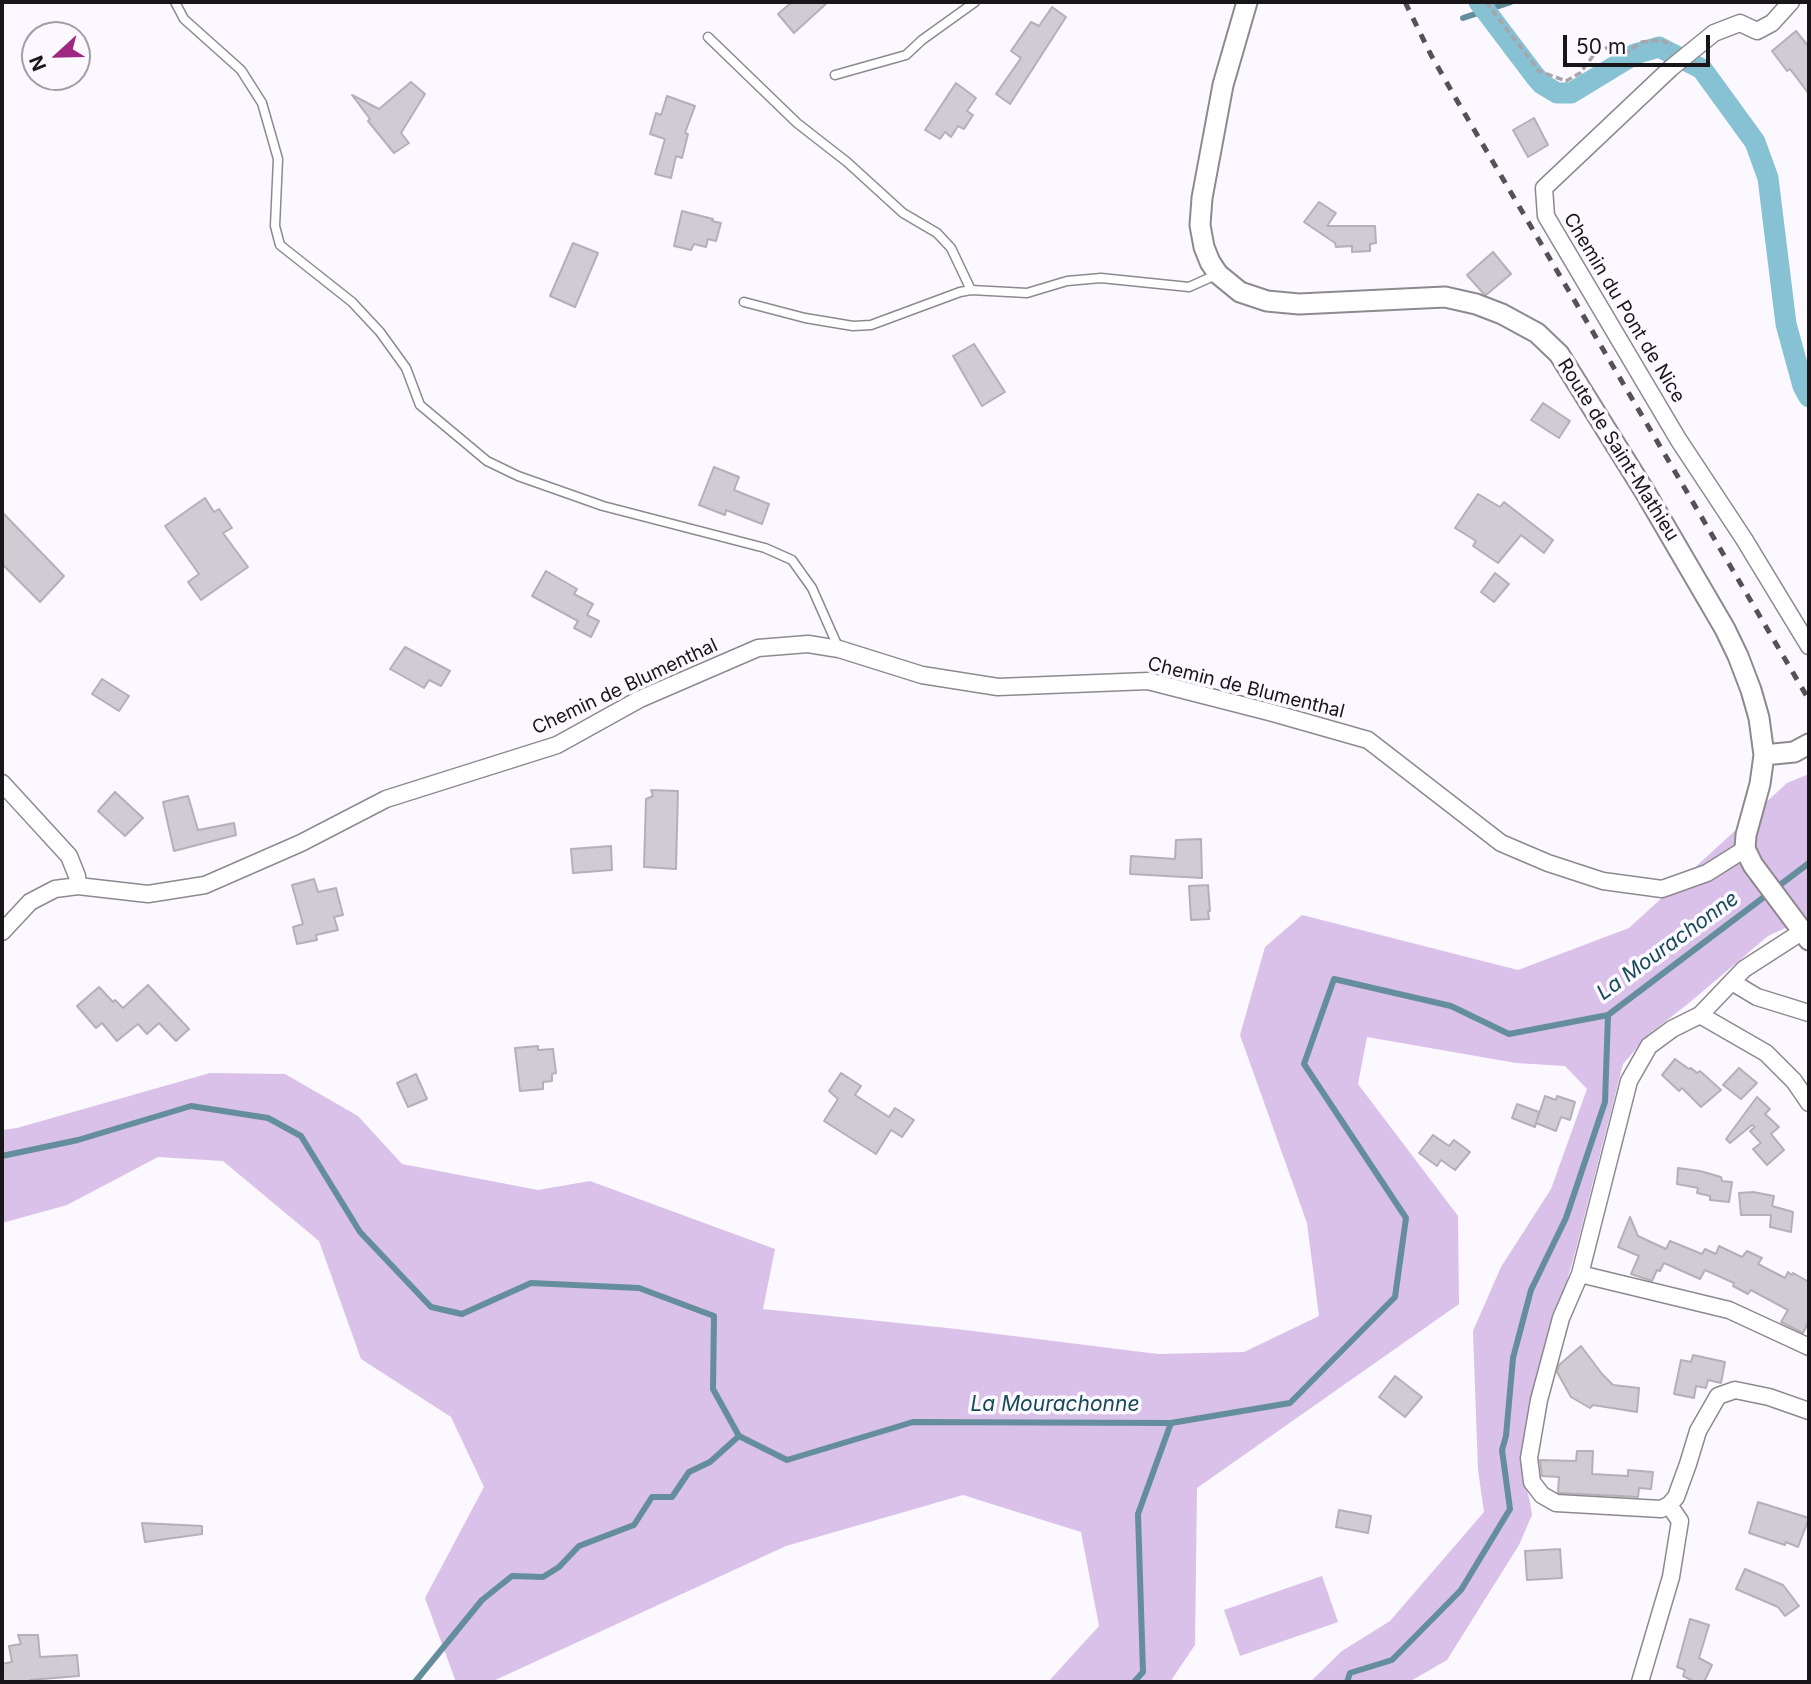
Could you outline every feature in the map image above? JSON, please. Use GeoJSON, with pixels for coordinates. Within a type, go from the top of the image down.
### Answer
{"type":"FeatureCollection","features":[{"type":"Feature","properties":{"kind":"street","name":"Route de Saint-Mathieu"},"geometry":{"type":"LineString","coordinates":[[1247,2],[1223,85],[1202,198],[1200,225],[1210,262],[1218,274],[1240,292],[1267,301],[1299,304],[1445,297],[1476,304],[1537,333],[1559,354],[1645,492],[1725,629],[1751,690],[1759,718],[1764,755],[1760,784],[1746,835],[1749,857]]}},
{"type":"Feature","properties":{"kind":"street","name":"Chemin du Pont de Nice"},"geometry":{"type":"LineString","coordinates":[[1791,2],[1772,23],[1757,30],[1740,23],[1714,33],[1671,68],[1544,188],[1546,216],[1678,439],[1809,646]]}},
{"type":"Feature","properties":{"kind":"street","name":"Chemin de Blumenthal"},"geometry":{"type":"LineString","coordinates":[[2,932],[30,902],[55,889],[78,886],[148,894],[205,885],[301,843],[386,799],[557,745],[640,699],[758,648],[808,644],[839,649],[922,675],[998,687],[1148,681],[1368,740],[1501,843],[1548,863],[1603,881],[1662,889],[1749,857]]}},
{"type":"Feature","properties":{"kind":"street"},"geometry":{"type":"LineString","coordinates":[[1764,755],[1794,752],[1809,744]]}},
{"type":"Feature","properties":{"kind":"street"},"geometry":{"type":"LineString","coordinates":[[2,783],[69,856],[78,886]]}},
{"type":"Feature","properties":{"kind":"street"},"geometry":{"type":"LineString","coordinates":[[1749,857],[1806,935],[1744,969],[1700,1015],[1671,1029],[1649,1046],[1629,1081],[1580,1274],[1561,1318],[1539,1400],[1529,1458],[1532,1482],[1542,1496],[1556,1503],[1661,1509],[1676,1497],[1698,1431],[1718,1396],[1735,1390],[1769,1397],[1809,1411]]}},
{"type":"Feature","properties":{"kind":"street"},"geometry":{"type":"LineString","coordinates":[[1732,982],[1757,997],[1809,1013]]}},
{"type":"Feature","properties":{"kind":"street"},"geometry":{"type":"LineString","coordinates":[[1700,1015],[1766,1053],[1794,1081],[1809,1103]]}},
{"type":"Feature","properties":{"kind":"street"},"geometry":{"type":"LineString","coordinates":[[1580,1274],[1729,1310],[1809,1346]]}},
{"type":"Feature","properties":{"kind":"street"},"geometry":{"type":"LineString","coordinates":[[1640,1682],[1671,1577],[1679,1521],[1669,1505]]}},
{"type":"Feature","properties":{"kind":"lane"},"geometry":{"type":"LineString","coordinates":[[175,2],[184,19],[241,70],[262,103],[278,159],[275,226],[280,245],[352,302],[380,332],[406,368],[421,405],[487,461],[518,476],[603,506],[765,548],[792,560],[812,587],[839,649]]}},
{"type":"Feature","properties":{"kind":"lane"},"geometry":{"type":"LineString","coordinates":[[835,75],[906,55],[922,40],[975,2]]}},
{"type":"Feature","properties":{"kind":"lane"},"geometry":{"type":"LineString","coordinates":[[708,37],[797,123],[847,162],[903,213],[937,233],[951,248],[971,290]]}},
{"type":"Feature","properties":{"kind":"lane"},"geometry":{"type":"LineString","coordinates":[[744,302],[805,318],[853,326],[871,325],[971,290],[1027,292],[1068,281],[1101,278],[1189,287],[1218,274]]}},
{"type":"Feature","properties":{"kind":"path"},"geometry":{"type":"LineString","coordinates":[[1486,2],[1539,71],[1566,81],[1580,73],[1596,52],[1609,47],[1622,55],[1642,42],[1661,40],[1690,53]]}},
{"type":"Feature","properties":{"kind":"shaded area"},"geometry":{"type":"Polygon","coordinates":[[[1809,774],[1809,917],[1768,936],[1649,1034],[1623,1064],[1576,1249],[1524,1434],[1522,1470],[1532,1515],[1519,1545],[1447,1660],[1409,1682],[1310,1682],[1342,1651],[1390,1621],[1484,1512],[1478,1470],[1473,1331],[1501,1267],[1551,1189],[1587,1089],[1565,1066],[1516,1063],[1367,1037],[1358,1084],[1458,1216],[1459,1304],[1197,1488],[1195,1645],[1170,1682],[1048,1682],[1099,1626],[1081,1532],[963,1495],[786,1546],[491,1682],[456,1682],[425,1598],[484,1487],[451,1417],[361,1359],[319,1241],[223,1161],[158,1157],[67,1205],[2,1223],[2,1130],[210,1073],[285,1074],[358,1116],[402,1164],[538,1190],[590,1181],[775,1249],[763,1309],[1158,1354],[1244,1352],[1319,1316],[1307,1223],[1240,1035],[1265,947],[1302,915],[1518,970],[1629,928],[1787,783],[1809,774]]]}},
{"type":"Feature","properties":{"kind":"shaded area"},"geometry":{"type":"Polygon","coordinates":[[[1322,1576],[1338,1622],[1240,1656],[1224,1610],[1322,1576]]]}},
{"type":"Feature","properties":{"kind":"building"},"geometry":{"type":"Polygon","coordinates":[[[792,2],[828,2],[794,33],[778,14],[792,2]]]}},
{"type":"Feature","properties":{"kind":"building"},"geometry":{"type":"Polygon","coordinates":[[[1052,7],[1066,17],[1010,104],[996,94],[1021,58],[1011,51],[1031,22],[1039,26],[1052,7]]]}},
{"type":"Feature","properties":{"kind":"building"},"geometry":{"type":"Polygon","coordinates":[[[1796,31],[1809,47],[1809,94],[1772,51],[1796,31]]]}},
{"type":"Feature","properties":{"kind":"building"},"geometry":{"type":"Polygon","coordinates":[[[411,82],[425,94],[401,133],[409,143],[394,153],[368,121],[370,119],[352,95],[379,109],[411,82]]]}},
{"type":"Feature","properties":{"kind":"building"},"geometry":{"type":"Polygon","coordinates":[[[956,83],[976,98],[967,111],[973,115],[964,129],[958,126],[951,137],[945,132],[940,139],[925,130],[956,83]]]}},
{"type":"Feature","properties":{"kind":"building"},"geometry":{"type":"Polygon","coordinates":[[[667,96],[695,106],[685,133],[688,134],[682,158],[676,156],[671,178],[655,174],[665,139],[650,134],[656,113],[661,115],[667,96]]]}},
{"type":"Feature","properties":{"kind":"building"},"geometry":{"type":"Polygon","coordinates":[[[1534,118],[1548,145],[1528,157],[1513,130],[1534,118]]]}},
{"type":"Feature","properties":{"kind":"building"},"geometry":{"type":"Polygon","coordinates":[[[1319,202],[1336,213],[1327,226],[1375,226],[1376,243],[1370,244],[1370,251],[1352,252],[1352,246],[1336,247],[1335,243],[1304,222],[1319,202]]]}},
{"type":"Feature","properties":{"kind":"building"},"geometry":{"type":"Polygon","coordinates":[[[682,211],[721,223],[716,241],[708,239],[706,247],[694,244],[691,250],[674,246],[682,211]]]}},
{"type":"Feature","properties":{"kind":"building"},"geometry":{"type":"Polygon","coordinates":[[[573,243],[598,253],[575,307],[550,296],[573,243]]]}},
{"type":"Feature","properties":{"kind":"building"},"geometry":{"type":"Polygon","coordinates":[[[1493,252],[1511,274],[1486,295],[1467,275],[1493,252]]]}},
{"type":"Feature","properties":{"kind":"building"},"geometry":{"type":"Polygon","coordinates":[[[974,344],[1005,392],[982,406],[953,356],[974,344]]]}},
{"type":"Feature","properties":{"kind":"building"},"geometry":{"type":"Polygon","coordinates":[[[1543,403],[1570,421],[1559,438],[1531,420],[1543,403]]]}},
{"type":"Feature","properties":{"kind":"building"},"geometry":{"type":"Polygon","coordinates":[[[714,467],[739,477],[734,490],[769,504],[762,524],[726,510],[725,515],[699,505],[714,467]]]}},
{"type":"Feature","properties":{"kind":"building"},"geometry":{"type":"Polygon","coordinates":[[[1478,494],[1500,507],[1504,502],[1553,540],[1544,553],[1521,535],[1498,563],[1473,546],[1476,541],[1455,528],[1478,494]]]}},
{"type":"Feature","properties":{"kind":"building"},"geometry":{"type":"Polygon","coordinates":[[[205,498],[214,512],[219,509],[232,528],[223,533],[248,567],[201,600],[188,582],[199,574],[165,526],[205,498]]]}},
{"type":"Feature","properties":{"kind":"building"},"geometry":{"type":"Polygon","coordinates":[[[2,512],[64,576],[40,602],[2,564],[2,512]]]}},
{"type":"Feature","properties":{"kind":"building"},"geometry":{"type":"Polygon","coordinates":[[[546,571],[577,589],[574,594],[593,604],[587,615],[599,621],[591,637],[574,628],[578,621],[532,596],[546,571]]]}},
{"type":"Feature","properties":{"kind":"building"},"geometry":{"type":"Polygon","coordinates":[[[1495,573],[1509,584],[1494,602],[1481,592],[1495,573]]]}},
{"type":"Feature","properties":{"kind":"building"},"geometry":{"type":"Polygon","coordinates":[[[405,647],[450,671],[441,686],[429,680],[424,688],[390,669],[405,647]]]}},
{"type":"Feature","properties":{"kind":"building"},"geometry":{"type":"Polygon","coordinates":[[[102,679],[129,696],[119,711],[92,694],[102,679]]]}},
{"type":"Feature","properties":{"kind":"building"},"geometry":{"type":"Polygon","coordinates":[[[651,790],[678,791],[676,869],[644,867],[646,799],[653,796],[651,790]]]}},
{"type":"Feature","properties":{"kind":"building"},"geometry":{"type":"Polygon","coordinates":[[[115,792],[143,818],[125,836],[98,811],[115,792]]]}},
{"type":"Feature","properties":{"kind":"building"},"geometry":{"type":"Polygon","coordinates":[[[188,796],[198,830],[234,823],[236,835],[174,851],[163,802],[188,796]]]}},
{"type":"Feature","properties":{"kind":"building"},"geometry":{"type":"Polygon","coordinates":[[[1201,839],[1202,878],[1130,874],[1131,856],[1175,859],[1176,840],[1201,839]]]}},
{"type":"Feature","properties":{"kind":"building"},"geometry":{"type":"Polygon","coordinates":[[[611,846],[612,870],[573,873],[571,849],[611,846]]]}},
{"type":"Feature","properties":{"kind":"building"},"geometry":{"type":"Polygon","coordinates":[[[314,879],[318,892],[336,888],[343,915],[334,917],[338,930],[316,935],[317,940],[297,944],[293,927],[303,924],[292,885],[314,879]]]}},
{"type":"Feature","properties":{"kind":"building"},"geometry":{"type":"Polygon","coordinates":[[[1208,885],[1209,919],[1191,920],[1189,886],[1208,885]]]}},
{"type":"Feature","properties":{"kind":"building"},"geometry":{"type":"Polygon","coordinates":[[[148,985],[189,1029],[176,1041],[159,1023],[147,1034],[138,1024],[117,1041],[102,1023],[96,1028],[77,1006],[99,987],[123,1008],[148,985]]]}},
{"type":"Feature","properties":{"kind":"building"},"geometry":{"type":"Polygon","coordinates":[[[538,1046],[538,1050],[553,1049],[556,1073],[552,1074],[552,1081],[543,1082],[543,1089],[520,1091],[515,1048],[538,1046]]]}},
{"type":"Feature","properties":{"kind":"building"},"geometry":{"type":"Polygon","coordinates":[[[1675,1059],[1697,1073],[1700,1071],[1721,1090],[1701,1107],[1682,1088],[1679,1091],[1662,1075],[1675,1059]]]}},
{"type":"Feature","properties":{"kind":"building"},"geometry":{"type":"Polygon","coordinates":[[[1739,1068],[1757,1083],[1741,1099],[1723,1085],[1739,1068]]]}},
{"type":"Feature","properties":{"kind":"building"},"geometry":{"type":"Polygon","coordinates":[[[841,1073],[861,1086],[855,1095],[889,1117],[895,1108],[914,1120],[902,1137],[891,1130],[876,1154],[824,1121],[838,1099],[829,1091],[841,1073]]]}},
{"type":"Feature","properties":{"kind":"building"},"geometry":{"type":"Polygon","coordinates":[[[416,1074],[427,1099],[408,1107],[397,1083],[416,1074]]]}},
{"type":"Feature","properties":{"kind":"building"},"geometry":{"type":"Polygon","coordinates":[[[1545,1096],[1556,1100],[1557,1096],[1575,1102],[1570,1120],[1561,1117],[1556,1131],[1536,1123],[1545,1096]]]}},
{"type":"Feature","properties":{"kind":"building"},"geometry":{"type":"Polygon","coordinates":[[[1757,1097],[1770,1109],[1765,1114],[1779,1127],[1771,1134],[1784,1150],[1767,1165],[1753,1149],[1761,1143],[1750,1131],[1755,1127],[1752,1125],[1730,1143],[1726,1139],[1757,1097]]]}},
{"type":"Feature","properties":{"kind":"building"},"geometry":{"type":"Polygon","coordinates":[[[1517,1104],[1539,1112],[1535,1127],[1512,1118],[1517,1104]]]}},
{"type":"Feature","properties":{"kind":"building"},"geometry":{"type":"Polygon","coordinates":[[[1433,1135],[1449,1146],[1454,1140],[1470,1152],[1455,1170],[1441,1160],[1437,1166],[1419,1153],[1433,1135]]]}},
{"type":"Feature","properties":{"kind":"building"},"geometry":{"type":"Polygon","coordinates":[[[1678,1168],[1700,1171],[1721,1177],[1722,1181],[1732,1182],[1729,1202],[1710,1200],[1710,1196],[1697,1193],[1698,1188],[1677,1184],[1678,1168]]]}},
{"type":"Feature","properties":{"kind":"building"},"geometry":{"type":"Polygon","coordinates":[[[1753,1192],[1774,1196],[1772,1206],[1793,1212],[1791,1232],[1770,1227],[1771,1215],[1741,1215],[1739,1193],[1753,1192]]]}},
{"type":"Feature","properties":{"kind":"building"},"geometry":{"type":"Polygon","coordinates":[[[1630,1217],[1638,1236],[1666,1249],[1670,1241],[1702,1254],[1705,1249],[1716,1254],[1719,1246],[1742,1257],[1747,1251],[1762,1258],[1758,1264],[1785,1278],[1788,1272],[1809,1282],[1809,1321],[1803,1333],[1781,1322],[1788,1310],[1751,1290],[1748,1294],[1733,1286],[1734,1283],[1705,1270],[1700,1279],[1664,1263],[1652,1281],[1631,1274],[1639,1256],[1618,1247],[1630,1217]]]}},
{"type":"Feature","properties":{"kind":"building"},"geometry":{"type":"Polygon","coordinates":[[[1581,1346],[1613,1385],[1639,1388],[1637,1412],[1593,1405],[1590,1408],[1571,1397],[1557,1372],[1559,1365],[1581,1346]]]}},
{"type":"Feature","properties":{"kind":"building"},"geometry":{"type":"Polygon","coordinates":[[[1693,1355],[1725,1362],[1721,1383],[1708,1380],[1706,1388],[1696,1386],[1694,1398],[1674,1394],[1681,1360],[1691,1362],[1693,1355]]]}},
{"type":"Feature","properties":{"kind":"building"},"geometry":{"type":"Polygon","coordinates":[[[1395,1376],[1422,1397],[1405,1417],[1379,1397],[1395,1376]]]}},
{"type":"Feature","properties":{"kind":"building"},"geometry":{"type":"Polygon","coordinates":[[[1577,1451],[1593,1451],[1592,1474],[1628,1476],[1628,1470],[1653,1472],[1651,1489],[1639,1488],[1638,1497],[1559,1493],[1559,1477],[1542,1476],[1540,1460],[1576,1461],[1577,1451]]]}},
{"type":"Feature","properties":{"kind":"building"},"geometry":{"type":"Polygon","coordinates":[[[1758,1502],[1809,1518],[1798,1547],[1749,1533],[1758,1502]]]}},
{"type":"Feature","properties":{"kind":"building"},"geometry":{"type":"Polygon","coordinates":[[[1339,1510],[1371,1516],[1368,1533],[1336,1527],[1339,1510]]]}},
{"type":"Feature","properties":{"kind":"building"},"geometry":{"type":"Polygon","coordinates":[[[142,1523],[202,1526],[202,1534],[145,1542],[142,1523]]]}},
{"type":"Feature","properties":{"kind":"building"},"geometry":{"type":"Polygon","coordinates":[[[1560,1549],[1562,1578],[1527,1580],[1525,1551],[1560,1549]]]}},
{"type":"Feature","properties":{"kind":"building"},"geometry":{"type":"Polygon","coordinates":[[[1745,1569],[1783,1585],[1799,1606],[1785,1616],[1778,1607],[1736,1589],[1745,1569]]]}},
{"type":"Feature","properties":{"kind":"building"},"geometry":{"type":"Polygon","coordinates":[[[1690,1619],[1709,1625],[1699,1658],[1712,1665],[1704,1682],[1695,1682],[1683,1676],[1685,1670],[1677,1667],[1690,1619]]]}},
{"type":"Feature","properties":{"kind":"building"},"geometry":{"type":"Polygon","coordinates":[[[18,1635],[38,1635],[40,1657],[77,1655],[79,1676],[30,1682],[2,1682],[2,1664],[12,1662],[9,1646],[21,1644],[18,1635]]]}},
{"type":"Feature","properties":{"kind":"waterway"},"geometry":{"type":"LineString","coordinates":[[1479,2],[1535,76],[1557,93],[1571,93],[1635,54],[1659,47],[1702,69],[1755,142],[1768,178],[1786,324],[1803,386],[1809,397]]}},
{"type":"Feature","properties":{"kind":"waterway"},"geometry":{"type":"LineString","coordinates":[[1463,18],[1511,2]]}},
{"type":"Feature","properties":{"kind":"waterway","name":"La Mourachonne"},"geometry":{"type":"LineString","coordinates":[[2,1156],[78,1140],[191,1106],[268,1118],[301,1136],[360,1232],[431,1307],[462,1314],[531,1283],[639,1288],[714,1316],[713,1389],[739,1436],[787,1460],[913,1422],[1171,1423],[1290,1403],[1395,1297],[1406,1218],[1304,1064],[1334,979],[1451,1006],[1509,1034],[1608,1015],[1809,863]]}},
{"type":"Feature","properties":{"kind":"waterway"},"geometry":{"type":"LineString","coordinates":[[1347,1682],[1350,1673],[1392,1660],[1461,1590],[1510,1509],[1502,1450],[1506,1436],[1513,1358],[1531,1290],[1566,1218],[1605,1102],[1608,1015]]}},
{"type":"Feature","properties":{"kind":"waterway"},"geometry":{"type":"LineString","coordinates":[[1134,1682],[1143,1672],[1138,1514],[1171,1423]]}},
{"type":"Feature","properties":{"kind":"waterway"},"geometry":{"type":"LineString","coordinates":[[415,1682],[482,1600],[512,1576],[543,1577],[559,1567],[579,1546],[634,1525],[652,1497],[672,1497],[689,1472],[710,1462],[739,1436]]}},
{"type":"Feature","properties":{"kind":"railway"},"geometry":{"type":"LineString","coordinates":[[1405,2],[1459,104],[1809,700]]}}]}
